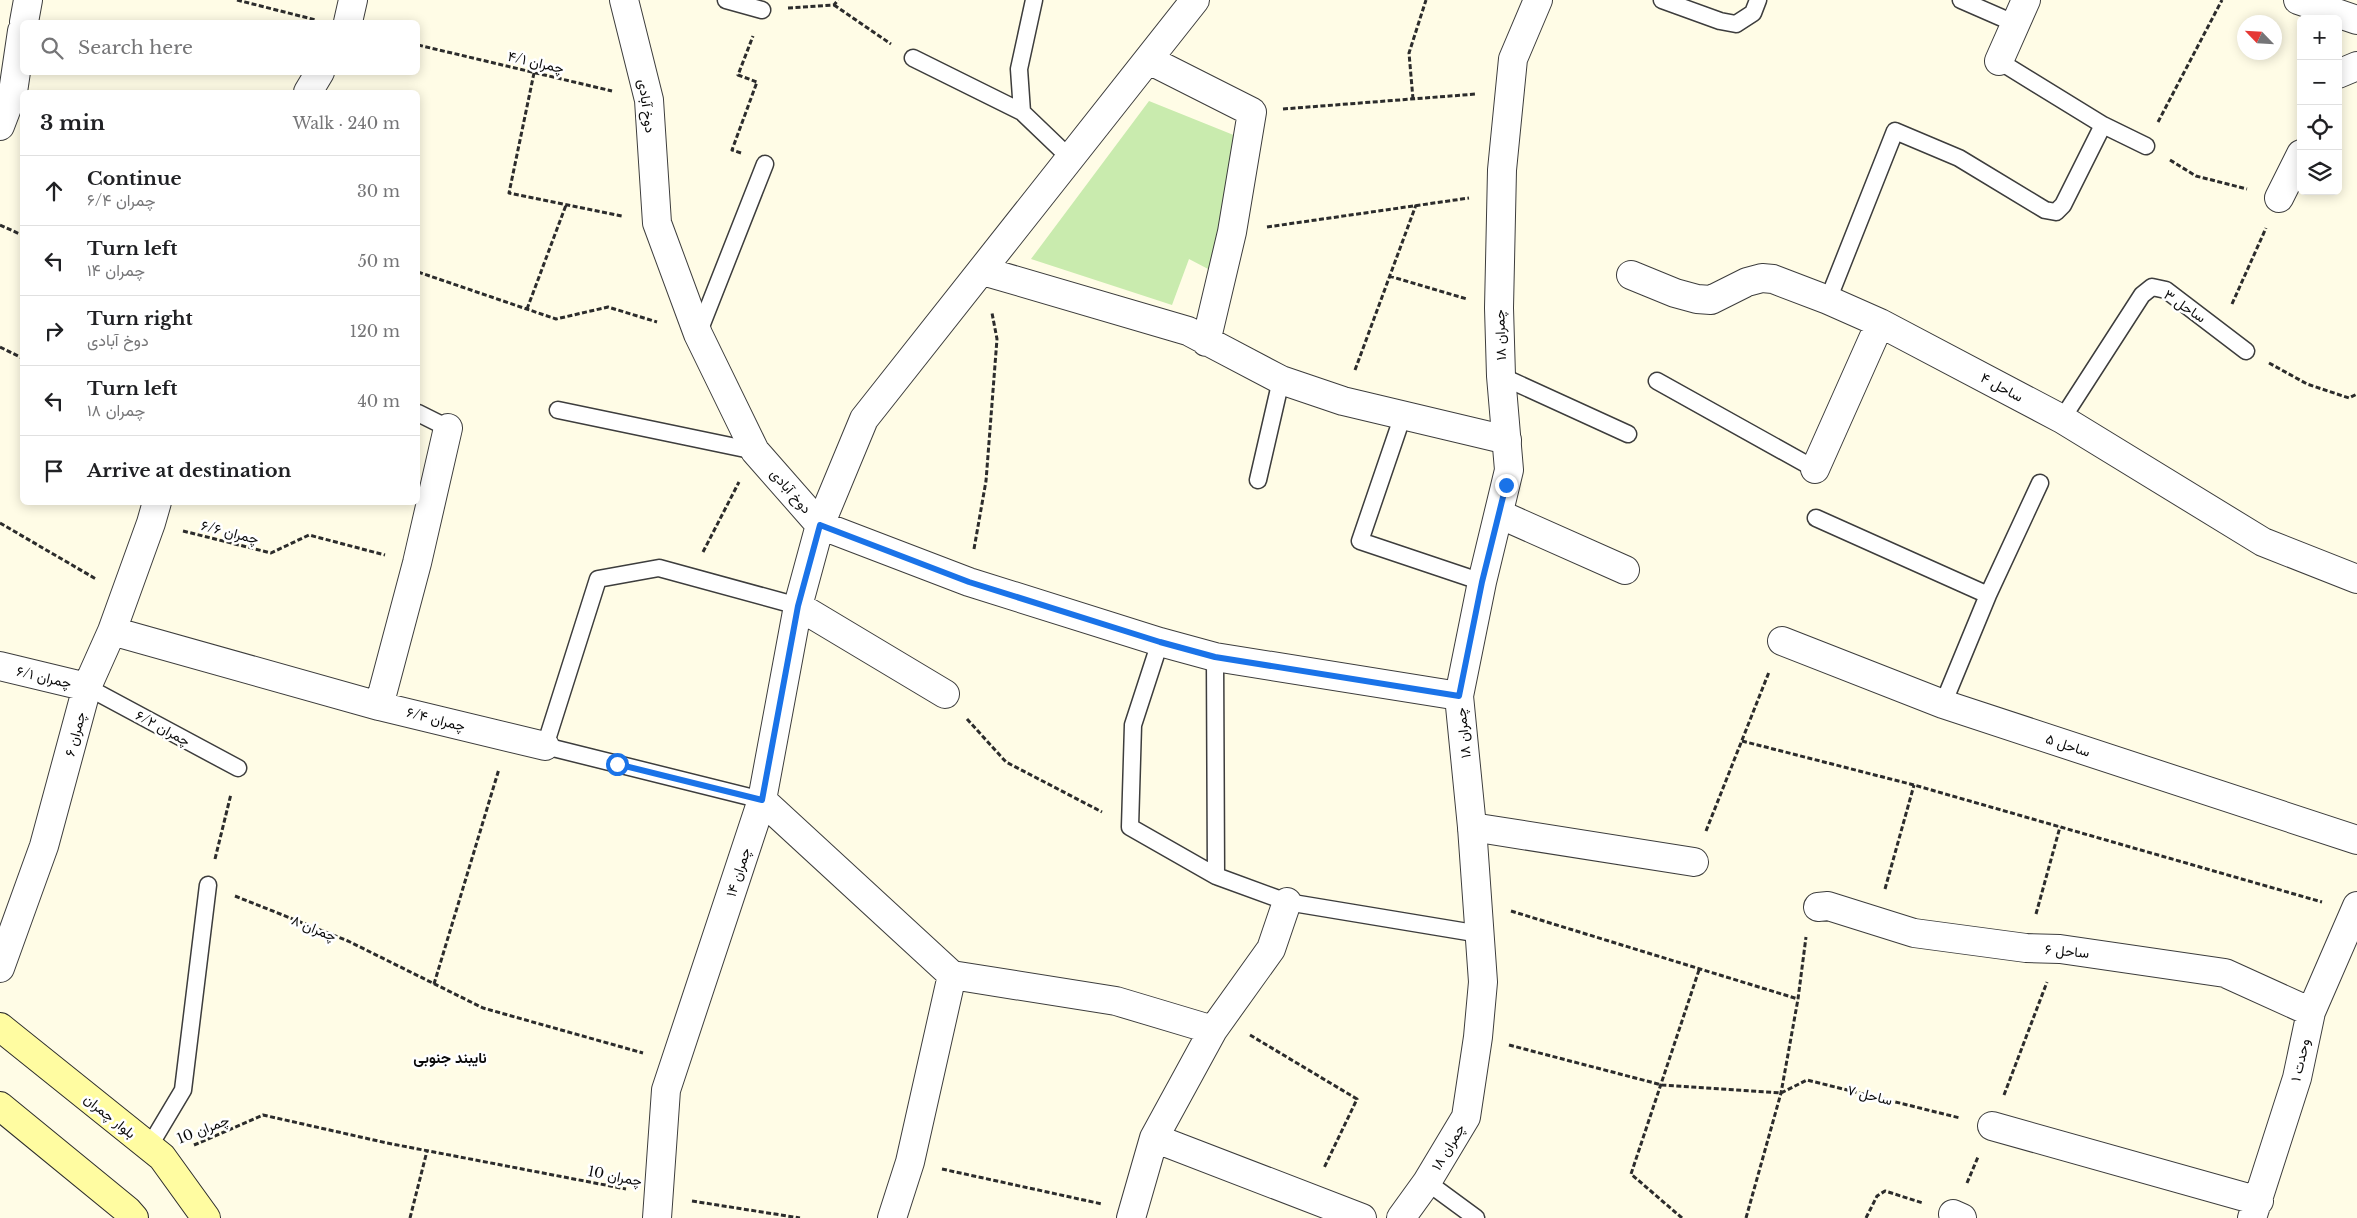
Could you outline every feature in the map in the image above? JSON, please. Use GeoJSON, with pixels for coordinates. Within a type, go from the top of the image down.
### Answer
{"type":"FeatureCollection","features":[{"type":"Feature","properties":{"kind":"main road","name":"بلوار چمران"},"geometry":{"type":"LineString","coordinates":[[0,1027],[155,1152],[206,1218]]}},
{"type":"Feature","properties":{"kind":"main road"},"geometry":{"type":"LineString","coordinates":[[0,1106],[127,1210],[134,1218]]}},
{"type":"Feature","properties":{"kind":"street"},"geometry":{"type":"LineString","coordinates":[[24,20],[28,0]]}},
{"type":"Feature","properties":{"kind":"street"},"geometry":{"type":"LineString","coordinates":[[348,20],[353,0]]}},
{"type":"Feature","properties":{"kind":"street","name":"دوخ آبادی"},"geometry":{"type":"LineString","coordinates":[[624,0],[649,100],[657,223],[698,334],[755,451],[820,525],[969,582],[1160,642],[1215,657],[1459,696]]}},
{"type":"Feature","properties":{"kind":"street","name":"چمران ۱۴"},"geometry":{"type":"LineString","coordinates":[[659,1207],[666,1090],[762,800],[798,606],[820,525],[864,419],[983,271],[1195,0]]}},
{"type":"Feature","properties":{"kind":"street","name":"چمران ۱۸"},"geometry":{"type":"LineString","coordinates":[[1401,1218],[1427,1182],[1466,1117],[1478,1036],[1483,982],[1472,827],[1459,696],[1482,582],[1509,470],[1501,376],[1499,308],[1502,193],[1512,59],[1538,0]]}},
{"type":"Feature","properties":{"kind":"street"},"geometry":{"type":"LineString","coordinates":[[2298,0],[2357,20]]}},
{"type":"Feature","properties":{"kind":"street"},"geometry":{"type":"LineString","coordinates":[[1999,61],[2021,12]]}},
{"type":"Feature","properties":{"kind":"street"},"geometry":{"type":"LineString","coordinates":[[0,126],[13,92],[20,45]]}},
{"type":"Feature","properties":{"kind":"street"},"geometry":{"type":"LineString","coordinates":[[1148,60],[1252,112],[1232,232],[1206,342]]}},
{"type":"Feature","properties":{"kind":"street"},"geometry":{"type":"LineString","coordinates":[[2342,72],[2357,66]]}},
{"type":"Feature","properties":{"kind":"street"},"geometry":{"type":"LineString","coordinates":[[309,90],[318,75]]}},
{"type":"Feature","properties":{"kind":"street"},"geometry":{"type":"LineString","coordinates":[[2280,198],[2297,162]]}},
{"type":"Feature","properties":{"kind":"street"},"geometry":{"type":"LineString","coordinates":[[983,271],[1188,331],[1281,380],[1343,402],[1507,440]]}},
{"type":"Feature","properties":{"kind":"street","name":"ساحل ۴"},"geometry":{"type":"LineString","coordinates":[[1631,274],[1675,294],[1697,299],[1711,300],[1747,282],[1762,278],[1774,279],[1828,300],[1880,322],[2062,419],[2263,542],[2357,579]]}},
{"type":"Feature","properties":{"kind":"street"},"geometry":{"type":"LineString","coordinates":[[1815,469],[1880,322]]}},
{"type":"Feature","properties":{"kind":"street"},"geometry":{"type":"LineString","coordinates":[[379,706],[417,563],[448,428]]}},
{"type":"Feature","properties":{"kind":"street","name":"چمران ۶"},"geometry":{"type":"LineString","coordinates":[[1,965],[44,846],[87,687],[112,631],[154,513]]}},
{"type":"Feature","properties":{"kind":"street"},"geometry":{"type":"LineString","coordinates":[[1499,514],[1626,570]]}},
{"type":"Feature","properties":{"kind":"street"},"geometry":{"type":"LineString","coordinates":[[798,606],[945,694]]}},
{"type":"Feature","properties":{"kind":"street","name":"چمران ۶/۴"},"geometry":{"type":"LineString","coordinates":[[112,631],[379,706],[545,746]]}},
{"type":"Feature","properties":{"kind":"street","name":"ساحل ۵"},"geometry":{"type":"LineString","coordinates":[[1782,641],[1943,704],[2357,840]]}},
{"type":"Feature","properties":{"kind":"street","name":"چمران ۶/۱"},"geometry":{"type":"LineString","coordinates":[[0,666],[87,687]]}},
{"type":"Feature","properties":{"kind":"street"},"geometry":{"type":"LineString","coordinates":[[762,800],[952,975],[1116,1001],[1217,1024]]}},
{"type":"Feature","properties":{"kind":"street"},"geometry":{"type":"LineString","coordinates":[[1472,827],[1694,862]]}},
{"type":"Feature","properties":{"kind":"street"},"geometry":{"type":"LineString","coordinates":[[1132,1214],[1154,1138],[1217,1024],[1271,949],[1287,902]]}},
{"type":"Feature","properties":{"kind":"street","name":"ساحل ۶"},"geometry":{"type":"LineString","coordinates":[[1818,907],[1828,906],[1914,933],[2026,948],[2060,949],[2225,973],[2312,1012]]}},
{"type":"Feature","properties":{"kind":"street","name":"وحدت ۱"},"geometry":{"type":"LineString","coordinates":[[2256,1210],[2297,1078],[2312,1012],[2356,909]]}},
{"type":"Feature","properties":{"kind":"street"},"geometry":{"type":"LineString","coordinates":[[892,1218],[910,1162],[952,975]]}},
{"type":"Feature","properties":{"kind":"street"},"geometry":{"type":"LineString","coordinates":[[1992,1126],[2256,1210]]}},
{"type":"Feature","properties":{"kind":"street"},"geometry":{"type":"LineString","coordinates":[[1154,1138],[1362,1218]]}},
{"type":"Feature","properties":{"kind":"lane"},"geometry":{"type":"LineString","coordinates":[[726,0],[762,10]]}},
{"type":"Feature","properties":{"kind":"lane"},"geometry":{"type":"LineString","coordinates":[[1022,112],[1019,69],[1034,0]]}},
{"type":"Feature","properties":{"kind":"lane"},"geometry":{"type":"LineString","coordinates":[[1662,0],[1720,21],[1736,24],[1753,13],[1758,0]]}},
{"type":"Feature","properties":{"kind":"lane"},"geometry":{"type":"LineString","coordinates":[[1961,0],[2021,12]]}},
{"type":"Feature","properties":{"kind":"lane"},"geometry":{"type":"LineString","coordinates":[[913,58],[1022,112],[1071,159]]}},
{"type":"Feature","properties":{"kind":"lane"},"geometry":{"type":"LineString","coordinates":[[1999,61],[2103,124],[2146,146]]}},
{"type":"Feature","properties":{"kind":"lane"},"geometry":{"type":"LineString","coordinates":[[1828,300],[1895,131],[1959,158],[2045,210],[2056,212],[2063,204],[2103,124]]}},
{"type":"Feature","properties":{"kind":"lane"},"geometry":{"type":"LineString","coordinates":[[698,334],[765,164]]}},
{"type":"Feature","properties":{"kind":"lane","name":"ساحل ۳"},"geometry":{"type":"LineString","coordinates":[[2062,419],[2142,295],[2152,287],[2166,290],[2246,351]]}},
{"type":"Feature","properties":{"kind":"lane"},"geometry":{"type":"LineString","coordinates":[[1501,376],[1628,434]]}},
{"type":"Feature","properties":{"kind":"lane"},"geometry":{"type":"LineString","coordinates":[[1258,480],[1281,380]]}},
{"type":"Feature","properties":{"kind":"lane"},"geometry":{"type":"LineString","coordinates":[[1657,381],[1815,469]]}},
{"type":"Feature","properties":{"kind":"lane"},"geometry":{"type":"LineString","coordinates":[[558,410],[755,451]]}},
{"type":"Feature","properties":{"kind":"lane"},"geometry":{"type":"LineString","coordinates":[[420,414],[448,428]]}},
{"type":"Feature","properties":{"kind":"lane"},"geometry":{"type":"LineString","coordinates":[[1403,415],[1360,541],[1482,582]]}},
{"type":"Feature","properties":{"kind":"lane"},"geometry":{"type":"LineString","coordinates":[[1943,704],[1988,595],[2040,483]]}},
{"type":"Feature","properties":{"kind":"lane"},"geometry":{"type":"LineString","coordinates":[[1816,518],[1988,595]]}},
{"type":"Feature","properties":{"kind":"lane"},"geometry":{"type":"LineString","coordinates":[[545,746],[598,579],[659,568],[798,606]]}},
{"type":"Feature","properties":{"kind":"lane"},"geometry":{"type":"LineString","coordinates":[[1160,642],[1133,725],[1130,827],[1216,876],[1287,902],[1480,934]]}},
{"type":"Feature","properties":{"kind":"lane"},"geometry":{"type":"LineString","coordinates":[[1215,657],[1216,876]]}},
{"type":"Feature","properties":{"kind":"lane","name":"چمران ۶/۲"},"geometry":{"type":"LineString","coordinates":[[87,687],[238,768]]}},
{"type":"Feature","properties":{"kind":"lane","name":"چمران ۶/۴"},"geometry":{"type":"LineString","coordinates":[[545,746],[762,800]]}},
{"type":"Feature","properties":{"kind":"lane"},"geometry":{"type":"LineString","coordinates":[[155,1152],[183,1090],[208,885]]}},
{"type":"Feature","properties":{"kind":"lane"},"geometry":{"type":"LineString","coordinates":[[1427,1182],[1476,1218]]}},
{"type":"Feature","properties":{"kind":"path"},"geometry":{"type":"LineString","coordinates":[[237,0],[316,20]]}},
{"type":"Feature","properties":{"kind":"path"},"geometry":{"type":"LineString","coordinates":[[834,5],[838,0]]}},
{"type":"Feature","properties":{"kind":"path"},"geometry":{"type":"LineString","coordinates":[[1414,99],[1409,53],[1426,0]]}},
{"type":"Feature","properties":{"kind":"path"},"geometry":{"type":"LineString","coordinates":[[2220,330],[2280,198],[2196,176],[2146,146],[2222,0]]}},
{"type":"Feature","properties":{"kind":"path"},"geometry":{"type":"LineString","coordinates":[[765,164],[732,150],[757,82],[738,75],[762,10],[834,5],[913,58]]}},
{"type":"Feature","properties":{"kind":"path","name":"چمران ۴/۱"},"geometry":{"type":"LineString","coordinates":[[420,45],[649,100]]}},
{"type":"Feature","properties":{"kind":"path"},"geometry":{"type":"LineString","coordinates":[[534,73],[509,193],[657,223]]}},
{"type":"Feature","properties":{"kind":"path"},"geometry":{"type":"LineString","coordinates":[[1252,112],[1509,91]]}},
{"type":"Feature","properties":{"kind":"path"},"geometry":{"type":"LineString","coordinates":[[1232,232],[1502,193]]}},
{"type":"Feature","properties":{"kind":"path"},"geometry":{"type":"LineString","coordinates":[[527,309],[566,205]]}},
{"type":"Feature","properties":{"kind":"path"},"geometry":{"type":"LineString","coordinates":[[1343,402],[1416,205]]}},
{"type":"Feature","properties":{"kind":"path"},"geometry":{"type":"LineString","coordinates":[[0,225],[20,234]]}},
{"type":"Feature","properties":{"kind":"path"},"geometry":{"type":"LineString","coordinates":[[969,582],[986,481],[997,339],[983,271]]}},
{"type":"Feature","properties":{"kind":"path"},"geometry":{"type":"LineString","coordinates":[[420,273],[556,319],[608,307],[698,334]]}},
{"type":"Feature","properties":{"kind":"path"},"geometry":{"type":"LineString","coordinates":[[1390,276],[1499,308]]}},
{"type":"Feature","properties":{"kind":"path"},"geometry":{"type":"LineString","coordinates":[[0,347],[20,357]]}},
{"type":"Feature","properties":{"kind":"path"},"geometry":{"type":"LineString","coordinates":[[2246,351],[2307,384],[2349,398],[2357,394]]}},
{"type":"Feature","properties":{"kind":"path"},"geometry":{"type":"LineString","coordinates":[[690,576],[755,451]]}},
{"type":"Feature","properties":{"kind":"path","name":"چمران ۶/۶"},"geometry":{"type":"LineString","coordinates":[[154,513],[271,553],[309,535],[417,563]]}},
{"type":"Feature","properties":{"kind":"path"},"geometry":{"type":"LineString","coordinates":[[0,523],[125,596]]}},
{"type":"Feature","properties":{"kind":"path"},"geometry":{"type":"LineString","coordinates":[[1694,862],[1782,641]]}},
{"type":"Feature","properties":{"kind":"path"},"geometry":{"type":"LineString","coordinates":[[945,694],[1006,762],[1130,827]]}},
{"type":"Feature","properties":{"kind":"path"},"geometry":{"type":"LineString","coordinates":[[434,984],[509,737]]}},
{"type":"Feature","properties":{"kind":"path"},"geometry":{"type":"LineString","coordinates":[[1742,741],[1914,784],[2060,827],[2356,909]]}},
{"type":"Feature","properties":{"kind":"path"},"geometry":{"type":"LineString","coordinates":[[208,885],[238,768]]}},
{"type":"Feature","properties":{"kind":"path"},"geometry":{"type":"LineString","coordinates":[[1876,921],[1914,784]]}},
{"type":"Feature","properties":{"kind":"path"},"geometry":{"type":"LineString","coordinates":[[2026,948],[2060,827]]}},
{"type":"Feature","properties":{"kind":"path","name":"چمران ۸"},"geometry":{"type":"LineString","coordinates":[[208,885],[348,942],[483,1008],[675,1062]]}},
{"type":"Feature","properties":{"kind":"path"},"geometry":{"type":"LineString","coordinates":[[1477,900],[1798,999]]}},
{"type":"Feature","properties":{"kind":"path"},"geometry":{"type":"LineString","coordinates":[[1746,1218],[1781,1093],[1798,999],[1808,920],[1818,907]]}},
{"type":"Feature","properties":{"kind":"path"},"geometry":{"type":"LineString","coordinates":[[1866,1218],[1877,1196],[1885,1191],[1958,1216],[2060,949]]}},
{"type":"Feature","properties":{"kind":"path"},"geometry":{"type":"LineString","coordinates":[[1682,1218],[1632,1174],[1699,970]]}},
{"type":"Feature","properties":{"kind":"path"},"geometry":{"type":"LineString","coordinates":[[1217,1024],[1357,1099],[1309,1197]]}},
{"type":"Feature","properties":{"kind":"path","name":"ساحل ۷"},"geometry":{"type":"LineString","coordinates":[[1478,1036],[1662,1086],[1781,1093],[1808,1080],[1992,1126]]}},
{"type":"Feature","properties":{"kind":"path","name":"چمران 10"},"geometry":{"type":"LineString","coordinates":[[155,1152],[208,1140],[263,1115],[427,1151],[659,1207],[800,1218]]}},
{"type":"Feature","properties":{"kind":"path"},"geometry":{"type":"LineString","coordinates":[[410,1218],[427,1151]]}},
{"type":"Feature","properties":{"kind":"path"},"geometry":{"type":"LineString","coordinates":[[910,1162],[1132,1214]]}},
{"type":"Feature","properties":{"kind":"green space"},"geometry":{"type":"Polygon","coordinates":[[[1149,101],[1241,138],[1210,270],[1189,259],[1172,305],[1031,259],[1149,101]]]}},
{"type":"Feature","properties":{"kind":"district","name":"نایبند جنوبی"},"geometry":{"type":"Point","coordinates":[450,1057]}},
{"type":"Feature","properties":{"kind":"route"},"geometry":{"type":"LineString","coordinates":[[617,764],[762,800],[798,606],[820,525],[969,582],[1160,642],[1215,657],[1459,696],[1482,582],[1506,485]]}}]}
